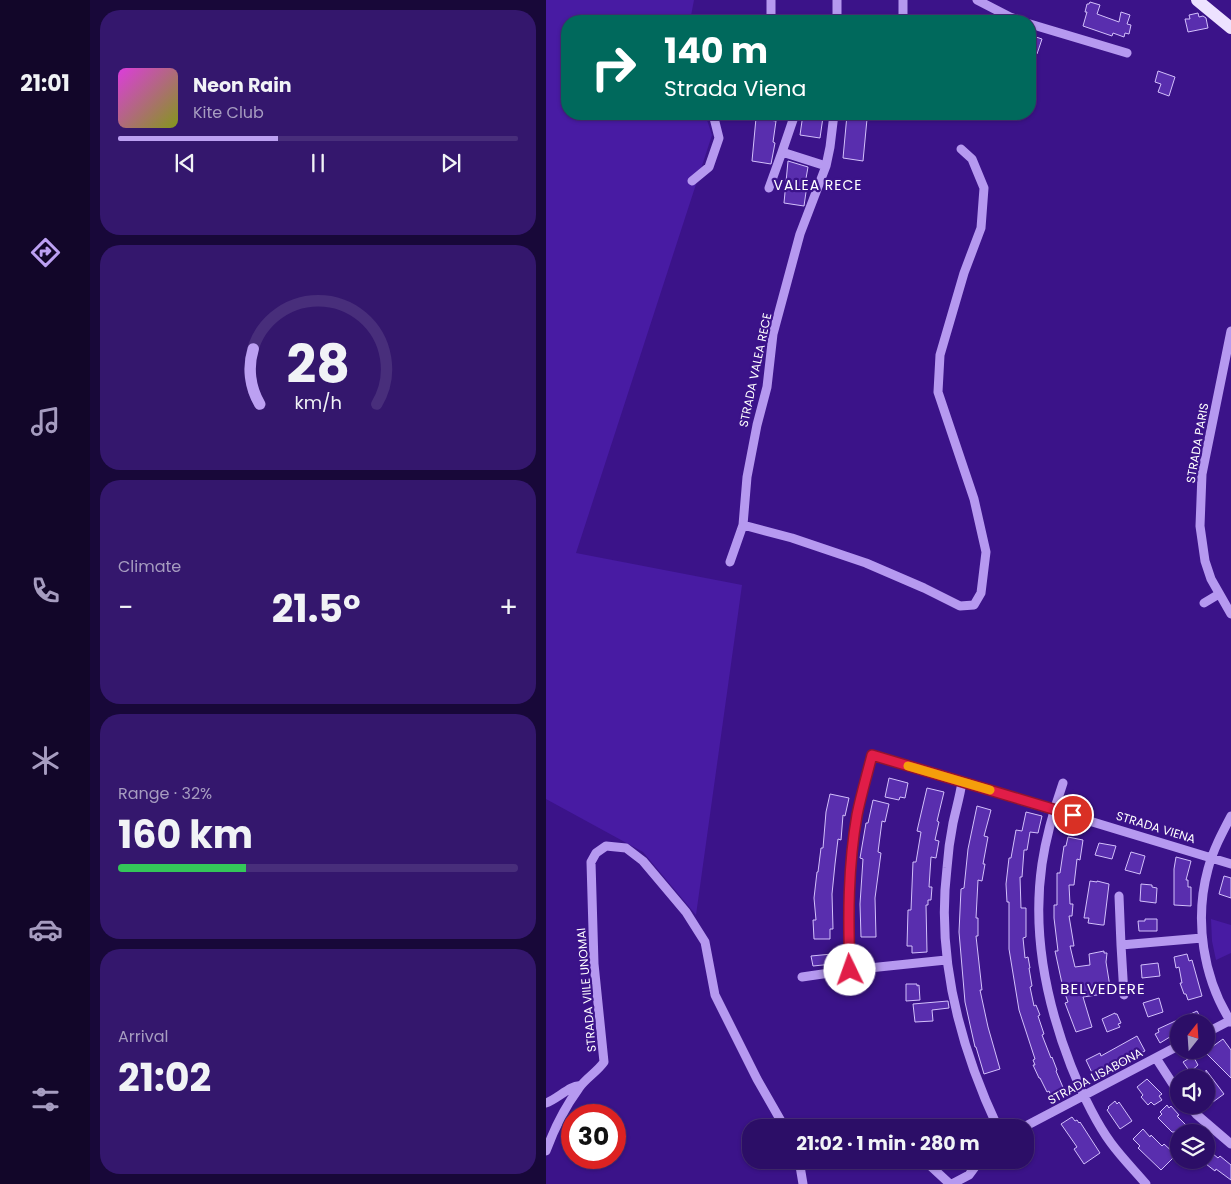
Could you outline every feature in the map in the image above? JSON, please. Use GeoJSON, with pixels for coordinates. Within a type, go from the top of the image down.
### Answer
{"type":"FeatureCollection","features":[{"type":"Feature","properties":{"kind":"main road"},"geometry":{"type":"LineString","coordinates":[[1196,0],[1231,28]]}},
{"type":"Feature","properties":{"kind":"street"},"geometry":{"type":"LineString","coordinates":[[771,0],[771,15]]}},
{"type":"Feature","properties":{"kind":"street"},"geometry":{"type":"LineString","coordinates":[[837,0],[837,15]]}},
{"type":"Feature","properties":{"kind":"street"},"geometry":{"type":"LineString","coordinates":[[903,0],[903,15]]}},
{"type":"Feature","properties":{"kind":"street"},"geometry":{"type":"LineString","coordinates":[[977,0],[1006,15]]}},
{"type":"Feature","properties":{"kind":"street"},"geometry":{"type":"LineString","coordinates":[[1036,26],[1127,53]]}},
{"type":"Feature","properties":{"kind":"street"},"geometry":{"type":"LineString","coordinates":[[692,181],[709,167],[719,138],[714,120]]}},
{"type":"Feature","properties":{"kind":"street"},"geometry":{"type":"LineString","coordinates":[[769,188],[792,120]]}},
{"type":"Feature","properties":{"kind":"street","name":"STRADA VALEA RECE"},"geometry":{"type":"LineString","coordinates":[[730,562],[743,525],[747,477],[757,425],[767,387],[773,334],[800,234],[826,166],[833,120]]}},
{"type":"Feature","properties":{"kind":"street"},"geometry":{"type":"LineString","coordinates":[[743,525],[792,538],[866,563],[960,606],[974,605],[981,593],[986,552],[974,499],[938,392],[940,355],[964,273],[980,228],[984,188],[972,160],[961,149]]}},
{"type":"Feature","properties":{"kind":"street"},"geometry":{"type":"LineString","coordinates":[[782,152],[826,166]]}},
{"type":"Feature","properties":{"kind":"street","name":"STRADA PARIS"},"geometry":{"type":"LineString","coordinates":[[1231,331],[1202,474],[1200,526],[1205,561],[1211,579],[1231,614]]}},
{"type":"Feature","properties":{"kind":"street"},"geometry":{"type":"LineString","coordinates":[[1204,603],[1219,594]]}},
{"type":"Feature","properties":{"kind":"street","name":"STRADA VIENA"},"geometry":{"type":"LineString","coordinates":[[850,970],[848,922],[850,876],[857,816],[872,755],[1231,864]]}},
{"type":"Feature","properties":{"kind":"street"},"geometry":{"type":"LineString","coordinates":[[962,782],[953,823],[946,870],[946,960],[954,1007],[982,1094],[994,1119]]}},
{"type":"Feature","properties":{"kind":"street"},"geometry":{"type":"LineString","coordinates":[[1063,783],[1054,810],[1042,864],[1038,922],[1046,987],[1060,1038],[1084,1097],[1111,1143],[1146,1184]]}},
{"type":"Feature","properties":{"kind":"street"},"geometry":{"type":"LineString","coordinates":[[1215,1028],[1230,1021],[1215,991],[1202,938],[1204,886],[1212,858],[1231,816]]}},
{"type":"Feature","properties":{"kind":"street","name":"STRADA VIILE UNOMAI"},"geometry":{"type":"LineString","coordinates":[[546,1151],[553,1130],[580,1086],[598,1071],[604,1062],[594,964],[591,862],[596,853],[606,846],[626,848],[643,860],[667,887],[691,919],[705,942],[716,995],[757,1080],[780,1119]]}},
{"type":"Feature","properties":{"kind":"street"},"geometry":{"type":"LineString","coordinates":[[1119,896],[1124,995]]}},
{"type":"Feature","properties":{"kind":"street"},"geometry":{"type":"LineString","coordinates":[[1121,944],[1202,938]]}},
{"type":"Feature","properties":{"kind":"street"},"geometry":{"type":"LineString","coordinates":[[802,977],[946,960]]}},
{"type":"Feature","properties":{"kind":"street","name":"STRADA LISABONA"},"geometry":{"type":"LineString","coordinates":[[1034,1122],[1170,1050]]}},
{"type":"Feature","properties":{"kind":"street"},"geometry":{"type":"LineString","coordinates":[[1156,1058],[1170,1080]]}},
{"type":"Feature","properties":{"kind":"street"},"geometry":{"type":"LineString","coordinates":[[546,1103],[554,1100],[574,1086],[580,1086]]}},
{"type":"Feature","properties":{"kind":"street"},"geometry":{"type":"LineString","coordinates":[[1196,1114],[1231,1144]]}},
{"type":"Feature","properties":{"kind":"street"},"geometry":{"type":"LineString","coordinates":[[800,1169],[803,1184]]}},
{"type":"Feature","properties":{"kind":"street"},"geometry":{"type":"LineString","coordinates":[[934,1169],[951,1184],[969,1175],[973,1169]]}},
{"type":"Feature","properties":{"kind":"shaded area"},"geometry":{"type":"Polygon","coordinates":[[[546,0],[694,0],[691,15],[561,15],[561,120],[707,120],[712,135],[576,553],[742,585],[696,915],[643,852],[546,799],[546,0]]]}},
{"type":"Feature","properties":{"kind":"shaded area"},"geometry":{"type":"Polygon","coordinates":[[[1211,919],[1231,925],[1231,953],[1216,960],[1212,941],[1211,919]]]}},
{"type":"Feature","properties":{"kind":"building"},"geometry":{"type":"Polygon","coordinates":[[[1090,2],[1100,5],[1097,14],[1119,22],[1121,12],[1130,15],[1127,24],[1131,25],[1129,34],[1125,33],[1124,37],[1113,33],[1112,36],[1083,26],[1087,4],[1090,2]]]}},
{"type":"Feature","properties":{"kind":"building"},"geometry":{"type":"Polygon","coordinates":[[[1198,13],[1199,17],[1203,16],[1206,18],[1208,28],[1188,32],[1185,19],[1190,19],[1189,15],[1198,13]]]}},
{"type":"Feature","properties":{"kind":"building"},"geometry":{"type":"Polygon","coordinates":[[[1036,37],[1042,39],[1036,54],[1036,37]]]}},
{"type":"Feature","properties":{"kind":"building"},"geometry":{"type":"Polygon","coordinates":[[[1158,71],[1175,77],[1169,96],[1158,92],[1161,84],[1155,82],[1158,71]]]}},
{"type":"Feature","properties":{"kind":"building"},"geometry":{"type":"Polygon","coordinates":[[[756,120],[776,121],[773,142],[775,143],[771,164],[752,161],[756,120]]]}},
{"type":"Feature","properties":{"kind":"building"},"geometry":{"type":"Polygon","coordinates":[[[802,120],[823,120],[820,138],[800,135],[802,120]]]}},
{"type":"Feature","properties":{"kind":"building"},"geometry":{"type":"Polygon","coordinates":[[[847,120],[867,120],[863,161],[843,158],[847,120]]]}},
{"type":"Feature","properties":{"kind":"building"},"geometry":{"type":"Polygon","coordinates":[[[788,161],[808,167],[804,206],[784,203],[788,161]]]}},
{"type":"Feature","properties":{"kind":"building"},"geometry":{"type":"Polygon","coordinates":[[[889,778],[908,783],[905,798],[900,797],[899,800],[885,797],[889,778]]]}},
{"type":"Feature","properties":{"kind":"building"},"geometry":{"type":"Polygon","coordinates":[[[927,788],[944,792],[937,821],[939,822],[935,840],[939,841],[936,858],[931,857],[929,887],[932,887],[931,900],[928,900],[928,905],[926,905],[927,952],[912,953],[912,946],[907,946],[908,910],[911,910],[913,862],[916,862],[921,832],[917,831],[927,788]]]}},
{"type":"Feature","properties":{"kind":"building"},"geometry":{"type":"Polygon","coordinates":[[[830,794],[849,798],[845,816],[843,815],[841,840],[838,839],[832,894],[833,929],[830,929],[830,939],[814,939],[813,920],[816,920],[814,898],[830,794]]]}},
{"type":"Feature","properties":{"kind":"building"},"geometry":{"type":"Polygon","coordinates":[[[873,800],[889,804],[885,822],[882,821],[878,852],[881,853],[875,898],[876,937],[861,937],[860,904],[863,859],[860,858],[866,823],[868,823],[873,800]]]}},
{"type":"Feature","properties":{"kind":"building"},"geometry":{"type":"Polygon","coordinates":[[[977,806],[991,810],[984,836],[988,837],[982,881],[978,880],[976,918],[978,918],[978,936],[976,936],[982,990],[980,990],[1000,1069],[984,1074],[975,1047],[965,1002],[959,932],[961,889],[964,888],[968,849],[977,806]]]}},
{"type":"Feature","properties":{"kind":"building"},"geometry":{"type":"Polygon","coordinates":[[[1026,812],[1042,816],[1038,833],[1030,832],[1027,850],[1024,850],[1022,877],[1020,877],[1021,908],[1026,908],[1026,937],[1023,938],[1025,958],[1028,957],[1030,968],[1032,986],[1030,987],[1034,1006],[1036,1005],[1040,1015],[1038,1016],[1044,1034],[1042,1035],[1065,1092],[1052,1098],[1033,1065],[1035,1065],[1033,1060],[1035,1059],[1019,1010],[1009,949],[1009,902],[1007,902],[1006,884],[1009,858],[1011,858],[1016,830],[1022,831],[1026,812]]]}},
{"type":"Feature","properties":{"kind":"building"},"geometry":{"type":"Polygon","coordinates":[[[1068,837],[1083,840],[1080,860],[1077,859],[1074,885],[1069,885],[1070,904],[1073,904],[1072,916],[1069,916],[1074,946],[1070,946],[1075,967],[1090,965],[1089,954],[1104,951],[1104,953],[1107,953],[1106,962],[1111,993],[1083,997],[1092,1027],[1076,1032],[1065,1003],[1068,1002],[1055,951],[1058,951],[1054,918],[1054,905],[1057,905],[1057,873],[1060,873],[1064,846],[1066,846],[1068,837]]]}},
{"type":"Feature","properties":{"kind":"building"},"geometry":{"type":"Polygon","coordinates":[[[1099,843],[1116,846],[1112,859],[1095,855],[1099,843]]]}},
{"type":"Feature","properties":{"kind":"building"},"geometry":{"type":"Polygon","coordinates":[[[1131,852],[1145,856],[1140,874],[1125,870],[1131,852]]]}},
{"type":"Feature","properties":{"kind":"building"},"geometry":{"type":"Polygon","coordinates":[[[1176,857],[1191,861],[1186,880],[1188,880],[1188,887],[1191,887],[1191,906],[1174,905],[1176,857]]]}},
{"type":"Feature","properties":{"kind":"building"},"geometry":{"type":"Polygon","coordinates":[[[1224,876],[1231,878],[1231,898],[1219,894],[1224,876]]]}},
{"type":"Feature","properties":{"kind":"building"},"geometry":{"type":"Polygon","coordinates":[[[1090,881],[1109,884],[1104,925],[1088,923],[1089,918],[1084,918],[1090,881]]]}},
{"type":"Feature","properties":{"kind":"building"},"geometry":{"type":"Polygon","coordinates":[[[1141,884],[1152,885],[1152,887],[1157,888],[1156,903],[1140,901],[1141,884]]]}},
{"type":"Feature","properties":{"kind":"building"},"geometry":{"type":"Polygon","coordinates":[[[1145,919],[1157,919],[1157,931],[1139,931],[1138,921],[1145,921],[1145,919]]]}},
{"type":"Feature","properties":{"kind":"building"},"geometry":{"type":"Polygon","coordinates":[[[832,954],[833,964],[813,966],[811,956],[832,954]]]}},
{"type":"Feature","properties":{"kind":"building"},"geometry":{"type":"Polygon","coordinates":[[[1187,954],[1189,961],[1192,960],[1202,996],[1188,1000],[1180,983],[1182,983],[1179,967],[1176,968],[1174,957],[1187,954]]]}},
{"type":"Feature","properties":{"kind":"building"},"geometry":{"type":"Polygon","coordinates":[[[1158,963],[1160,976],[1142,978],[1141,965],[1158,963]]]}},
{"type":"Feature","properties":{"kind":"building"},"geometry":{"type":"Polygon","coordinates":[[[906,984],[919,985],[920,1000],[906,1001],[906,984]]]}},
{"type":"Feature","properties":{"kind":"building"},"geometry":{"type":"Polygon","coordinates":[[[1159,998],[1163,1012],[1148,1017],[1143,1003],[1159,998]]]}},
{"type":"Feature","properties":{"kind":"building"},"geometry":{"type":"Polygon","coordinates":[[[948,1001],[949,1008],[932,1010],[933,1021],[915,1022],[913,1004],[948,1001]]]}},
{"type":"Feature","properties":{"kind":"building"},"geometry":{"type":"Polygon","coordinates":[[[1115,1013],[1121,1023],[1118,1024],[1120,1027],[1107,1032],[1102,1019],[1115,1013]]]}},
{"type":"Feature","properties":{"kind":"building"},"geometry":{"type":"Polygon","coordinates":[[[1170,1023],[1170,1037],[1160,1043],[1155,1034],[1159,1032],[1158,1029],[1170,1023]]]}},
{"type":"Feature","properties":{"kind":"building"},"geometry":{"type":"Polygon","coordinates":[[[1137,1036],[1145,1051],[1113,1067],[1109,1072],[1095,1079],[1086,1060],[1100,1053],[1101,1056],[1137,1036]]]}},
{"type":"Feature","properties":{"kind":"building"},"geometry":{"type":"Polygon","coordinates":[[[1223,1039],[1231,1050],[1231,1078],[1212,1059],[1215,1059],[1215,1045],[1223,1039]]]}},
{"type":"Feature","properties":{"kind":"building"},"geometry":{"type":"Polygon","coordinates":[[[1188,1059],[1195,1059],[1198,1065],[1193,1069],[1188,1069],[1183,1062],[1188,1059]]]}},
{"type":"Feature","properties":{"kind":"building"},"geometry":{"type":"Polygon","coordinates":[[[1147,1079],[1162,1094],[1159,1096],[1162,1100],[1154,1105],[1151,1102],[1148,1105],[1141,1097],[1143,1095],[1137,1087],[1147,1079]]]}},
{"type":"Feature","properties":{"kind":"building"},"geometry":{"type":"Polygon","coordinates":[[[1215,1082],[1224,1094],[1215,1100],[1215,1082]]]}},
{"type":"Feature","properties":{"kind":"building"},"geometry":{"type":"Polygon","coordinates":[[[1115,1101],[1117,1104],[1119,1102],[1132,1121],[1120,1129],[1107,1110],[1115,1101]]]}},
{"type":"Feature","properties":{"kind":"building"},"geometry":{"type":"Polygon","coordinates":[[[1167,1105],[1170,1107],[1170,1114],[1178,1114],[1177,1116],[1185,1124],[1170,1124],[1170,1130],[1158,1118],[1162,1114],[1160,1112],[1167,1105]]]}},
{"type":"Feature","properties":{"kind":"building"},"geometry":{"type":"Polygon","coordinates":[[[1072,1117],[1075,1121],[1080,1122],[1100,1153],[1084,1164],[1074,1149],[1077,1147],[1061,1124],[1072,1117]]]}},
{"type":"Feature","properties":{"kind":"building"},"geometry":{"type":"Polygon","coordinates":[[[1143,1129],[1150,1137],[1151,1135],[1162,1146],[1164,1144],[1170,1150],[1170,1161],[1161,1170],[1138,1148],[1140,1146],[1133,1139],[1143,1129]]]}},
{"type":"Feature","properties":{"kind":"building"},"geometry":{"type":"Polygon","coordinates":[[[1215,1156],[1218,1158],[1220,1156],[1231,1165],[1231,1180],[1216,1169],[1215,1171],[1212,1169],[1215,1169],[1215,1156]]]}},
{"type":"Feature","properties":{"kind":"slow traffic"},"geometry":{"type":"LineString","coordinates":[[908,766],[990,790]]}},
{"type":"Feature","properties":{"kind":"district","name":"VALEA RECE"},"geometry":{"type":"Point","coordinates":[818,185]}},
{"type":"Feature","properties":{"kind":"district","name":"BELVEDERE"},"geometry":{"type":"Point","coordinates":[1103,988]}},
{"type":"Feature","properties":{"kind":"route"},"geometry":{"type":"LineString","coordinates":[[850,970],[848,922],[850,876],[857,816],[872,755],[1073,815]]}}]}
